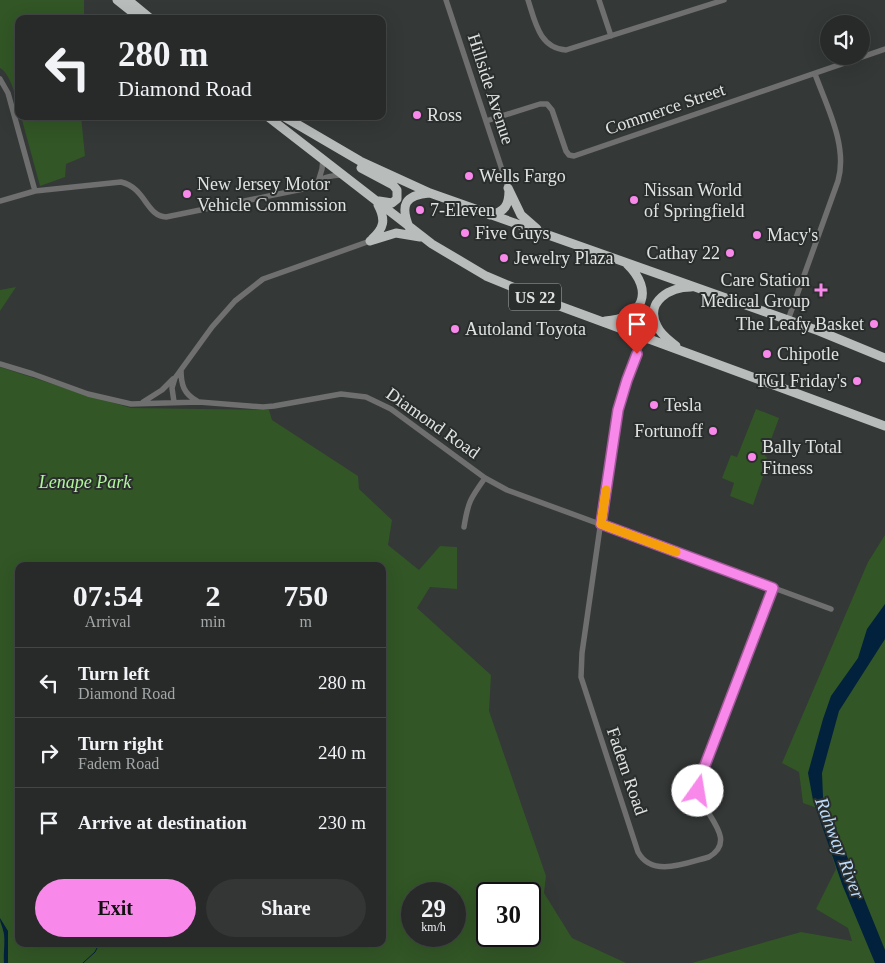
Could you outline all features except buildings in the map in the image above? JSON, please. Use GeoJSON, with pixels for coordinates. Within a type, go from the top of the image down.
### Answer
{"type":"FeatureCollection","features":[{"type":"Feature","properties":{"kind":"highway"},"geometry":{"type":"LineString","coordinates":[[117,0],[135,15]]}},
{"type":"Feature","properties":{"kind":"highway"},"geometry":{"type":"LineString","coordinates":[[128,0],[146,15]]}},
{"type":"Feature","properties":{"kind":"highway","name":"US 22"},"geometry":{"type":"LineString","coordinates":[[272,120],[410,228],[451,256],[495,280],[602,322],[885,426]]}},
{"type":"Feature","properties":{"kind":"highway"},"geometry":{"type":"LineString","coordinates":[[289,120],[369,166],[430,192],[788,320],[885,358]]}},
{"type":"Feature","properties":{"kind":"highway"},"geometry":{"type":"LineString","coordinates":[[330,145],[352,162],[393,185],[398,192],[397,199],[392,203],[374,200]]}},
{"type":"Feature","properties":{"kind":"highway"},"geometry":{"type":"LineString","coordinates":[[490,215],[500,212],[507,207],[509,199],[508,188]]}},
{"type":"Feature","properties":{"kind":"highway"},"geometry":{"type":"LineString","coordinates":[[508,188],[521,215],[541,233]]}},
{"type":"Feature","properties":{"kind":"highway"},"geometry":{"type":"LineString","coordinates":[[410,228],[405,214],[406,204],[415,195],[430,192]]}},
{"type":"Feature","properties":{"kind":"highway"},"geometry":{"type":"LineString","coordinates":[[370,241],[381,230],[384,222],[383,216],[374,200]]}},
{"type":"Feature","properties":{"kind":"highway"},"geometry":{"type":"LineString","coordinates":[[370,241],[396,234],[424,238]]}},
{"type":"Feature","properties":{"kind":"highway"},"geometry":{"type":"LineString","coordinates":[[602,322],[624,319],[635,311],[641,302],[643,292],[641,282],[625,262]]}},
{"type":"Feature","properties":{"kind":"highway"},"geometry":{"type":"LineString","coordinates":[[683,351],[661,332],[655,324],[654,314],[657,304],[666,293],[678,288],[694,287]]}},
{"type":"Feature","properties":{"kind":"street","name":"Hillside Avenue"},"geometry":{"type":"LineString","coordinates":[[446,0],[508,188]]}},
{"type":"Feature","properties":{"kind":"street"},"geometry":{"type":"LineString","coordinates":[[528,0],[542,37],[556,49],[573,49],[724,0]]}},
{"type":"Feature","properties":{"kind":"street"},"geometry":{"type":"LineString","coordinates":[[599,0],[611,36]]}},
{"type":"Feature","properties":{"kind":"street","name":"Commerce Street"},"geometry":{"type":"LineString","coordinates":[[486,121],[540,104],[547,104],[552,110],[566,151],[569,155],[574,156],[885,49]]}},
{"type":"Feature","properties":{"kind":"street"},"geometry":{"type":"LineString","coordinates":[[788,320],[838,181],[841,167],[838,140],[815,74]]}},
{"type":"Feature","properties":{"kind":"street"},"geometry":{"type":"LineString","coordinates":[[0,79],[8,93],[15,118]]}},
{"type":"Feature","properties":{"kind":"street"},"geometry":{"type":"LineString","coordinates":[[15,120],[35,191]]}},
{"type":"Feature","properties":{"kind":"street"},"geometry":{"type":"LineString","coordinates":[[319,179],[323,159]]}},
{"type":"Feature","properties":{"kind":"street"},"geometry":{"type":"LineString","coordinates":[[0,201],[35,191],[111,183],[126,184],[138,190],[155,213],[160,217],[166,217],[303,189],[319,179],[343,175]]}},
{"type":"Feature","properties":{"kind":"street"},"geometry":{"type":"LineString","coordinates":[[141,403],[162,390],[175,378],[209,330],[223,314],[235,301],[264,279],[370,241]]}},
{"type":"Feature","properties":{"kind":"street","name":"Fadem Road"},"geometry":{"type":"LineString","coordinates":[[644,337],[627,380],[618,410],[582,653],[581,677],[638,852],[652,866],[665,867],[709,857],[720,846],[720,834],[700,799],[699,784],[773,588]]}},
{"type":"Feature","properties":{"kind":"street","name":"Diamond Road"},"geometry":{"type":"LineString","coordinates":[[0,364],[108,400],[131,404],[199,402],[274,406],[333,395],[350,394],[366,397],[382,403],[485,478],[507,490],[831,609]]}},
{"type":"Feature","properties":{"kind":"street"},"geometry":{"type":"LineString","coordinates":[[180,370],[184,391],[199,402]]}},
{"type":"Feature","properties":{"kind":"street"},"geometry":{"type":"LineString","coordinates":[[174,402],[172,388],[175,378]]}},
{"type":"Feature","properties":{"kind":"street"},"geometry":{"type":"LineString","coordinates":[[464,527],[470,498],[485,478]]}},
{"type":"Feature","properties":{"kind":"green space"},"geometry":{"type":"Polygon","coordinates":[[[0,0],[84,0],[84,15],[15,15],[15,93],[7,75],[0,68],[0,0]]]}},
{"type":"Feature","properties":{"kind":"green space"},"geometry":{"type":"Polygon","coordinates":[[[22,120],[81,120],[85,156],[66,164],[65,177],[40,186],[22,120]]]}},
{"type":"Feature","properties":{"kind":"green space"},"geometry":{"type":"Polygon","coordinates":[[[16,287],[0,311],[0,290],[16,287]]]}},
{"type":"Feature","properties":{"kind":"green space","name":"Lenape Park"},"geometry":{"type":"Polygon","coordinates":[[[0,367],[131,408],[269,410],[272,420],[358,476],[359,489],[392,520],[388,545],[419,570],[440,546],[457,547],[457,589],[430,587],[417,608],[491,675],[489,711],[546,876],[544,893],[572,938],[626,963],[0,963],[0,367]]]}},
{"type":"Feature","properties":{"kind":"green space","name":"Bally Total Fitness"},"geometry":{"type":"Polygon","coordinates":[[[756,409],[779,418],[765,456],[767,457],[765,463],[767,465],[753,505],[730,496],[734,483],[722,478],[731,455],[737,457],[756,409]]]}},
{"type":"Feature","properties":{"kind":"green space"},"geometry":{"type":"Polygon","coordinates":[[[885,535],[885,963],[692,963],[801,932],[852,941],[848,928],[816,909],[836,869],[817,808],[803,803],[799,772],[782,763],[868,562],[885,535]]]}},
{"type":"Feature","properties":{"kind":"water","name":"Rahway River"},"geometry":{"type":"Polygon","coordinates":[[[885,604],[885,639],[839,711],[822,773],[823,797],[885,950],[885,963],[875,963],[842,884],[813,800],[808,773],[831,696],[858,658],[867,629],[885,604]]]}},
{"type":"Feature","properties":{"kind":"water"},"geometry":{"type":"Polygon","coordinates":[[[0,918],[8,931],[8,963],[4,963],[4,933],[0,918]]]}},
{"type":"Feature","properties":{"kind":"waterway"},"geometry":{"type":"LineString","coordinates":[[83,963],[95,952],[98,947]]}},
{"type":"Feature","properties":{"kind":"slow traffic"},"geometry":{"type":"LineString","coordinates":[[606,490],[601,524],[676,552]]}},
{"type":"Feature","properties":{"kind":"place","name":"Ross"},"geometry":{"type":"Point","coordinates":[417,115]}},
{"type":"Feature","properties":{"kind":"place","name":"Wells Fargo"},"geometry":{"type":"Point","coordinates":[469,176]}},
{"type":"Feature","properties":{"kind":"place","name":"New Jersey Motor Vehicle Commission"},"geometry":{"type":"Point","coordinates":[187,194]}},
{"type":"Feature","properties":{"kind":"place","name":"Nissan World of Springfield"},"geometry":{"type":"Point","coordinates":[634,200]}},
{"type":"Feature","properties":{"kind":"place","name":"7-Eleven"},"geometry":{"type":"Point","coordinates":[420,210]}},
{"type":"Feature","properties":{"kind":"place","name":"Five Guys"},"geometry":{"type":"Point","coordinates":[465,233]}},
{"type":"Feature","properties":{"kind":"place","name":"Macy's"},"geometry":{"type":"Point","coordinates":[757,235]}},
{"type":"Feature","properties":{"kind":"place","name":"Cathay 22"},"geometry":{"type":"Point","coordinates":[730,253]}},
{"type":"Feature","properties":{"kind":"place","name":"Jewelry Plaza"},"geometry":{"type":"Point","coordinates":[504,258]}},
{"type":"Feature","properties":{"kind":"place","name":"Care Station Medical Group"},"geometry":{"type":"Point","coordinates":[821,290]}},
{"type":"Feature","properties":{"kind":"place","name":"The Leafy Basket"},"geometry":{"type":"Point","coordinates":[874,324]}},
{"type":"Feature","properties":{"kind":"place","name":"Autoland Toyota"},"geometry":{"type":"Point","coordinates":[455,329]}},
{"type":"Feature","properties":{"kind":"place","name":"Chipotle"},"geometry":{"type":"Point","coordinates":[767,354]}},
{"type":"Feature","properties":{"kind":"place","name":"TGI Friday's"},"geometry":{"type":"Point","coordinates":[857,381]}},
{"type":"Feature","properties":{"kind":"place","name":"Tesla"},"geometry":{"type":"Point","coordinates":[654,405]}},
{"type":"Feature","properties":{"kind":"place","name":"Fortunoff"},"geometry":{"type":"Point","coordinates":[713,431]}},
{"type":"Feature","properties":{"kind":"place","name":"Bally Total Fitness"},"geometry":{"type":"Point","coordinates":[752,457]}},
{"type":"Feature","properties":{"kind":"route"},"geometry":{"type":"LineString","coordinates":[[637,354],[622,395],[615,424],[601,524],[773,588],[702,773],[698,791]]}}]}
